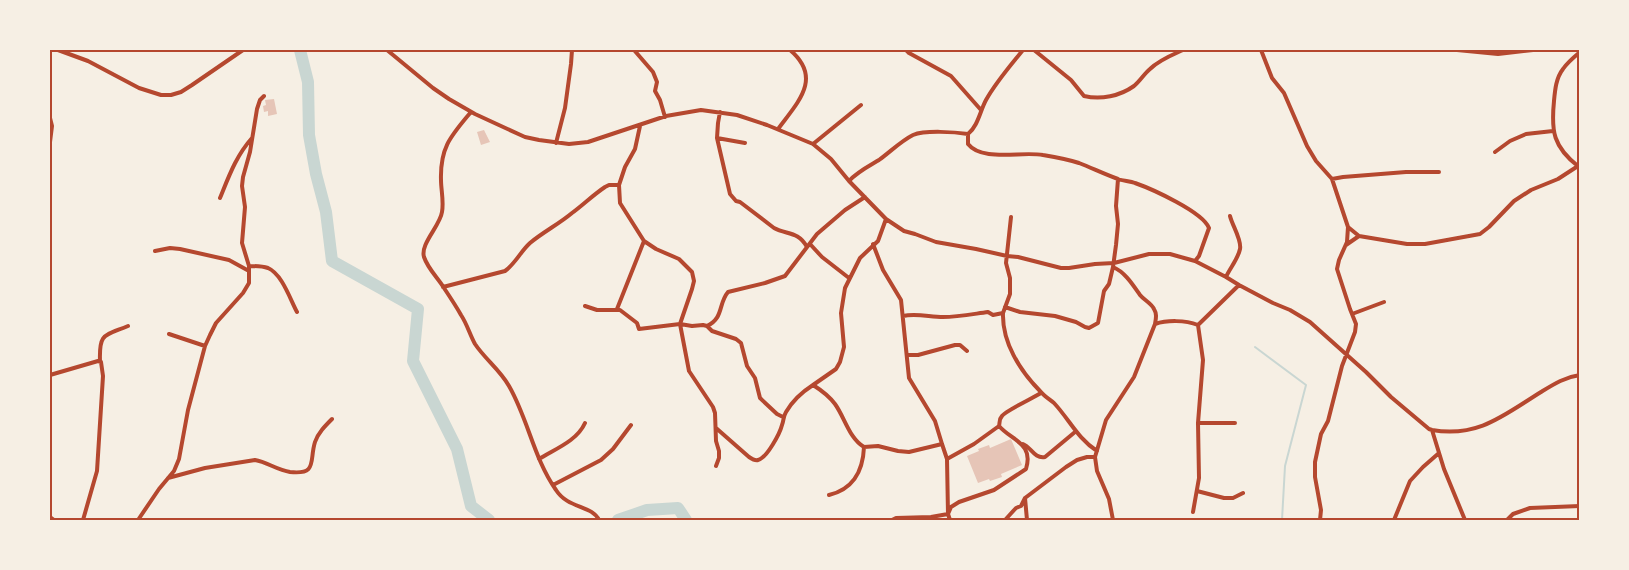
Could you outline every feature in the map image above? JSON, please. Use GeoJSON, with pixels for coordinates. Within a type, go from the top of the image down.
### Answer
{"type":"FeatureCollection","features":[{"type":"Feature","properties":{"kind":"street"},"geometry":{"type":"LineString","coordinates":[[58,50],[88,61],[140,88],[161,95],[171,95],[181,92],[243,50]]}},
{"type":"Feature","properties":{"kind":"street"},"geometry":{"type":"LineString","coordinates":[[387,50],[433,88],[471,112],[525,137],[556,143],[588,142],[665,117],[701,110],[720,112],[778,129],[813,144],[831,159],[886,219],[904,231],[936,242],[1018,257],[1061,268],[1095,264],[1113,265],[1149,254],[1170,254],[1195,261],[1311,322],[1391,397],[1432,430],[1455,432],[1479,427],[1499,418],[1558,381],[1580,375]]}},
{"type":"Feature","properties":{"kind":"street"},"geometry":{"type":"LineString","coordinates":[[556,143],[565,108],[572,50]]}},
{"type":"Feature","properties":{"kind":"street"},"geometry":{"type":"LineString","coordinates":[[634,50],[653,72],[657,82],[655,92],[665,117]]}},
{"type":"Feature","properties":{"kind":"street"},"geometry":{"type":"LineString","coordinates":[[778,129],[800,101],[807,78],[802,61],[790,50]]}},
{"type":"Feature","properties":{"kind":"street"},"geometry":{"type":"LineString","coordinates":[[906,50],[951,76],[981,110]]}},
{"type":"Feature","properties":{"kind":"street"},"geometry":{"type":"LineString","coordinates":[[849,181],[912,135],[948,132],[968,134],[973,130],[981,110],[1000,78],[1023,50]]}},
{"type":"Feature","properties":{"kind":"street"},"geometry":{"type":"LineString","coordinates":[[1034,50],[1071,80],[1084,96],[1096,98],[1113,96],[1126,90],[1157,64],[1183,50]]}},
{"type":"Feature","properties":{"kind":"street"},"geometry":{"type":"LineString","coordinates":[[1261,50],[1272,78],[1284,93],[1307,146],[1332,180],[1348,227],[1346,246],[1339,260],[1338,269],[1356,324],[1342,366],[1328,421],[1321,434],[1315,462],[1315,477],[1321,510],[1320,520]]}},
{"type":"Feature","properties":{"kind":"street"},"geometry":{"type":"LineString","coordinates":[[1457,50],[1498,54],[1533,50]]}},
{"type":"Feature","properties":{"kind":"street"},"geometry":{"type":"LineString","coordinates":[[1348,227],[1359,236],[1416,244],[1480,234],[1514,201],[1531,190],[1579,167],[1569,159],[1555,138],[1552,119],[1558,79],[1563,70],[1580,52]]}},
{"type":"Feature","properties":{"kind":"street"},"geometry":{"type":"LineString","coordinates":[[138,520],[174,471],[179,459],[188,410],[205,346],[216,323],[249,283],[249,268],[242,243],[245,207],[242,186],[257,109],[264,96]]}},
{"type":"Feature","properties":{"kind":"street"},"geometry":{"type":"LineString","coordinates":[[813,144],[861,105]]}},
{"type":"Feature","properties":{"kind":"street"},"geometry":{"type":"LineString","coordinates":[[471,112],[449,139],[445,148],[441,166],[442,210],[440,220],[424,249],[424,256],[430,269],[462,316],[475,343],[503,376],[511,390],[539,459],[553,485],[567,502],[589,510],[598,519]]}},
{"type":"Feature","properties":{"kind":"street"},"geometry":{"type":"LineString","coordinates":[[720,112],[717,138],[733,198],[774,228],[781,232],[795,234],[849,278]]}},
{"type":"Feature","properties":{"kind":"street"},"geometry":{"type":"LineString","coordinates":[[50,118],[52,126],[50,142]]}},
{"type":"Feature","properties":{"kind":"street"},"geometry":{"type":"LineString","coordinates":[[640,126],[635,149],[625,167],[619,185],[620,203],[644,241],[678,259],[692,272],[694,281],[680,324],[689,371],[715,413],[719,451],[716,466]]}},
{"type":"Feature","properties":{"kind":"street"},"geometry":{"type":"LineString","coordinates":[[1495,152],[1510,141],[1526,134],[1553,130]]}},
{"type":"Feature","properties":{"kind":"street"},"geometry":{"type":"LineString","coordinates":[[968,134],[968,144],[978,152],[1041,154],[1079,163],[1136,184],[1186,208],[1202,219],[1209,228],[1195,261]]}},
{"type":"Feature","properties":{"kind":"street"},"geometry":{"type":"LineString","coordinates":[[220,198],[234,163],[252,138]]}},
{"type":"Feature","properties":{"kind":"street"},"geometry":{"type":"LineString","coordinates":[[717,138],[745,143]]}},
{"type":"Feature","properties":{"kind":"street"},"geometry":{"type":"LineString","coordinates":[[1332,180],[1343,177],[1406,172],[1438,172]]}},
{"type":"Feature","properties":{"kind":"street"},"geometry":{"type":"LineString","coordinates":[[1005,307],[1020,312],[1055,316],[1089,328],[1098,323],[1104,291],[1109,284],[1113,265],[1118,224],[1116,206],[1118,179]]}},
{"type":"Feature","properties":{"kind":"street"},"geometry":{"type":"LineString","coordinates":[[443,287],[505,271],[528,244],[541,234],[573,213],[605,187],[619,185]]}},
{"type":"Feature","properties":{"kind":"street"},"geometry":{"type":"LineString","coordinates":[[585,306],[603,311],[617,309],[637,324],[639,329],[680,324],[707,326],[719,316],[725,295],[785,276],[829,223],[865,197]]}},
{"type":"Feature","properties":{"kind":"street"},"geometry":{"type":"LineString","coordinates":[[1226,277],[1240,249],[1230,216]]}},
{"type":"Feature","properties":{"kind":"street"},"geometry":{"type":"LineString","coordinates":[[1011,217],[1006,263],[1010,278],[1010,294],[1003,313],[1005,333],[1012,352],[1029,380],[1054,404],[1075,432],[1097,451]]}},
{"type":"Feature","properties":{"kind":"street"},"geometry":{"type":"LineString","coordinates":[[715,428],[755,460],[765,456],[770,450],[782,425],[783,417],[797,397],[836,369],[840,362],[844,347],[842,298],[849,278],[860,258],[878,241],[886,219]]}},
{"type":"Feature","properties":{"kind":"street"},"geometry":{"type":"LineString","coordinates":[[1346,246],[1359,236]]}},
{"type":"Feature","properties":{"kind":"street"},"geometry":{"type":"LineString","coordinates":[[617,309],[644,241]]}},
{"type":"Feature","properties":{"kind":"street"},"geometry":{"type":"LineString","coordinates":[[873,244],[882,270],[901,300],[909,378],[935,422],[947,459],[950,520]]}},
{"type":"Feature","properties":{"kind":"street"},"geometry":{"type":"LineString","coordinates":[[155,252],[170,248],[180,249],[229,260],[249,268],[267,267],[285,286],[297,312]]}},
{"type":"Feature","properties":{"kind":"street"},"geometry":{"type":"LineString","coordinates":[[1113,265],[1151,304],[1156,318],[1134,377],[1106,420],[1095,458],[1097,471],[1109,499],[1113,520]]}},
{"type":"Feature","properties":{"kind":"street"},"geometry":{"type":"LineString","coordinates":[[1198,325],[1239,285]]}},
{"type":"Feature","properties":{"kind":"street"},"geometry":{"type":"LineString","coordinates":[[1352,314],[1384,302]]}},
{"type":"Feature","properties":{"kind":"street"},"geometry":{"type":"LineString","coordinates":[[903,316],[1003,313]]}},
{"type":"Feature","properties":{"kind":"street"},"geometry":{"type":"LineString","coordinates":[[1155,324],[1191,322],[1198,325]]}},
{"type":"Feature","properties":{"kind":"street"},"geometry":{"type":"LineString","coordinates":[[1193,512],[1198,478],[1198,423],[1203,360],[1198,325]]}},
{"type":"Feature","properties":{"kind":"street"},"geometry":{"type":"LineString","coordinates":[[82,520],[97,471],[103,376],[99,346],[106,335],[128,326]]}},
{"type":"Feature","properties":{"kind":"street"},"geometry":{"type":"LineString","coordinates":[[707,326],[712,331],[729,336],[741,343],[747,366],[754,378],[760,398],[783,417]]}},
{"type":"Feature","properties":{"kind":"street"},"geometry":{"type":"LineString","coordinates":[[170,334],[205,346]]}},
{"type":"Feature","properties":{"kind":"street"},"geometry":{"type":"LineString","coordinates":[[908,355],[918,355],[955,345],[960,345],[967,351]]}},
{"type":"Feature","properties":{"kind":"street"},"geometry":{"type":"LineString","coordinates":[[50,375],[100,361]]}},
{"type":"Feature","properties":{"kind":"street"},"geometry":{"type":"LineString","coordinates":[[813,385],[834,403],[858,444],[864,447],[878,446],[909,452],[942,444]]}},
{"type":"Feature","properties":{"kind":"street"},"geometry":{"type":"LineString","coordinates":[[947,459],[974,444],[999,426],[1002,415],[1041,393]]}},
{"type":"Feature","properties":{"kind":"street"},"geometry":{"type":"LineString","coordinates":[[167,478],[206,468],[255,460],[280,470],[305,472],[310,469],[313,462],[317,438],[332,419]]}},
{"type":"Feature","properties":{"kind":"street"},"geometry":{"type":"LineString","coordinates":[[539,459],[572,439],[582,431],[585,423]]}},
{"type":"Feature","properties":{"kind":"street"},"geometry":{"type":"LineString","coordinates":[[1198,423],[1235,423]]}},
{"type":"Feature","properties":{"kind":"street"},"geometry":{"type":"LineString","coordinates":[[553,485],[601,460],[613,449],[631,425]]}},
{"type":"Feature","properties":{"kind":"street"},"geometry":{"type":"LineString","coordinates":[[999,426],[1026,445],[1037,456],[1045,457],[1075,432]]}},
{"type":"Feature","properties":{"kind":"street"},"geometry":{"type":"LineString","coordinates":[[1432,430],[1465,520]]}},
{"type":"Feature","properties":{"kind":"street"},"geometry":{"type":"LineString","coordinates":[[948,514],[956,503],[994,490],[1026,469],[1028,459],[1023,444]]}},
{"type":"Feature","properties":{"kind":"street"},"geometry":{"type":"LineString","coordinates":[[829,495],[840,493],[855,479],[861,470],[864,447]]}},
{"type":"Feature","properties":{"kind":"street"},"geometry":{"type":"LineString","coordinates":[[1394,520],[1410,481],[1439,453]]}},
{"type":"Feature","properties":{"kind":"street"},"geometry":{"type":"LineString","coordinates":[[1005,520],[1016,508],[1022,506],[1025,498],[1077,460],[1087,457],[1095,458]]}},
{"type":"Feature","properties":{"kind":"street"},"geometry":{"type":"LineString","coordinates":[[1197,491],[1224,498],[1233,498],[1243,493]]}},
{"type":"Feature","properties":{"kind":"street"},"geometry":{"type":"LineString","coordinates":[[1025,498],[1027,520]]}},
{"type":"Feature","properties":{"kind":"street"},"geometry":{"type":"LineString","coordinates":[[1507,520],[1513,514],[1530,508],[1580,506]]}},
{"type":"Feature","properties":{"kind":"street"},"geometry":{"type":"LineString","coordinates":[[892,520],[910,516],[930,519],[948,514]]}},
{"type":"Feature","properties":{"kind":"street"},"geometry":{"type":"LineString","coordinates":[[50,517],[54,520]]}},
{"type":"Feature","properties":{"kind":"building"},"geometry":{"type":"Polygon","coordinates":[[[274,99],[277,114],[268,116],[268,111],[264,112],[265,100],[274,99]]]}},
{"type":"Feature","properties":{"kind":"building"},"geometry":{"type":"Polygon","coordinates":[[[484,130],[490,142],[481,145],[477,132],[484,130]]]}},
{"type":"Feature","properties":{"kind":"building"},"geometry":{"type":"Polygon","coordinates":[[[1011,439],[1022,465],[1001,474],[1002,477],[978,483],[967,456],[979,451],[978,449],[989,445],[990,448],[1011,439]]]}},
{"type":"Feature","properties":{"kind":"waterway"},"geometry":{"type":"LineString","coordinates":[[300,50],[308,82],[309,135],[326,212],[332,261],[418,309],[413,361],[457,449],[471,506],[489,520]]}},
{"type":"Feature","properties":{"kind":"waterway"},"geometry":{"type":"LineString","coordinates":[[1255,347],[1306,385],[1285,466],[1282,520]]}},
{"type":"Feature","properties":{"kind":"waterway"},"geometry":{"type":"LineString","coordinates":[[618,520],[647,510],[678,508],[686,520]]}}]}
